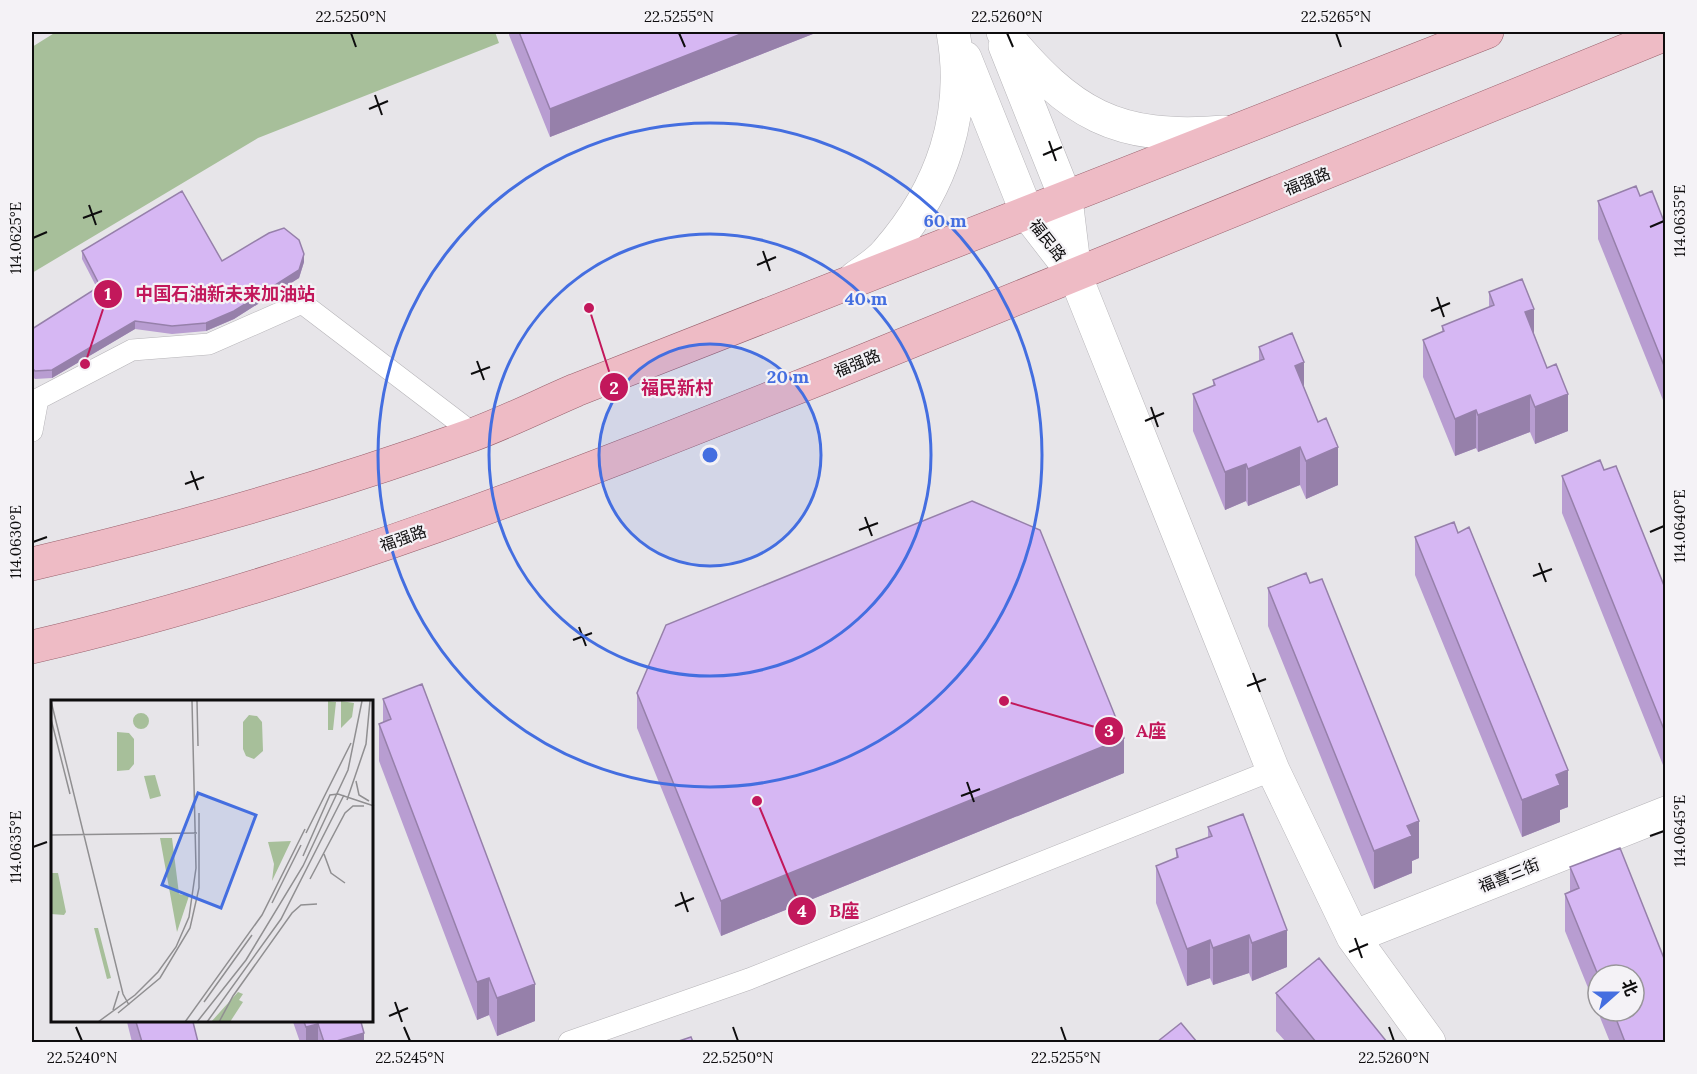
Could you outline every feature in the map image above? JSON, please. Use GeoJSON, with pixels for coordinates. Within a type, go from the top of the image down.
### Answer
{"type":"FeatureCollection","features":[{"type":"Feature","properties":{"kind":"main road"},"geometry":{"type":"LineString","coordinates":[[32,564],[159,534],[277,500],[474,434],[576,390],[1487,32]]}},
{"type":"Feature","properties":{"kind":"main road","name":"福强路"},"geometry":{"type":"LineString","coordinates":[[32,647],[186,608],[394,542],[710,422],[1665,34]]}},
{"type":"Feature","properties":{"kind":"street","name":"福民路"},"geometry":{"type":"LineString","coordinates":[[954,32],[1027,213],[1075,275]]}},
{"type":"Feature","properties":{"kind":"street"},"geometry":{"type":"LineString","coordinates":[[848,283],[886,254],[921,207],[941,163],[955,121],[959,87],[954,32]]}},
{"type":"Feature","properties":{"kind":"street","name":"福民路"},"geometry":{"type":"LineString","coordinates":[[1001,32],[1066,199],[1075,275]]}},
{"type":"Feature","properties":{"kind":"street"},"geometry":{"type":"LineString","coordinates":[[1001,32],[1030,65],[1059,91],[1094,115],[1138,132],[1181,136],[1238,131]]}},
{"type":"Feature","properties":{"kind":"street"},"geometry":{"type":"LineString","coordinates":[[1075,275],[1273,770],[1353,938],[1429,1042]]}},
{"type":"Feature","properties":{"kind":"street","name":"福喜三街"},"geometry":{"type":"LineString","coordinates":[[1353,938],[1665,813]]}},
{"type":"Feature","properties":{"kind":"lane"},"geometry":{"type":"LineString","coordinates":[[32,431],[38,399],[132,350],[209,344],[302,303],[474,434]]}},
{"type":"Feature","properties":{"kind":"lane"},"geometry":{"type":"LineString","coordinates":[[569,1042],[749,979],[1273,770]]}},
{"type":"Feature","properties":{"kind":"green space"},"geometry":{"type":"Polygon","coordinates":[[[56,32],[495,32],[499,43],[258,138],[32,273],[32,47],[56,32]]]}},
{"type":"Feature","properties":{"kind":"building"},"geometry":{"type":"Polygon","coordinates":[[[519,32],[746,32],[550,109],[519,32]]]}},
{"type":"Feature","properties":{"kind":"building"},"geometry":{"type":"Polygon","coordinates":[[[1636,186],[1640,196],[1652,191],[1665,224],[1665,368],[1598,201],[1636,186]]]}},
{"type":"Feature","properties":{"kind":"building"},"geometry":{"type":"Polygon","coordinates":[[[182,191],[222,261],[269,233],[284,228],[299,240],[304,254],[299,270],[234,311],[206,323],[172,326],[135,321],[52,370],[35,371],[32,368],[32,329],[100,286],[82,251],[182,191]]]}},
{"type":"Feature","properties":{"kind":"building"},"geometry":{"type":"Polygon","coordinates":[[[1522,279],[1534,309],[1525,312],[1547,368],[1556,364],[1568,394],[1535,407],[1530,395],[1478,415],[1476,410],[1455,419],[1423,340],[1444,331],[1442,326],[1494,305],[1489,292],[1522,279]]]}},
{"type":"Feature","properties":{"kind":"building"},"geometry":{"type":"Polygon","coordinates":[[[1292,333],[1304,362],[1295,366],[1318,422],[1326,418],[1338,447],[1306,461],[1300,447],[1248,469],[1246,464],[1225,472],[1193,394],[1215,385],[1213,380],[1264,359],[1259,347],[1292,333]]]}},
{"type":"Feature","properties":{"kind":"building"},"geometry":{"type":"Polygon","coordinates":[[[1600,460],[1604,470],[1616,466],[1665,588],[1665,732],[1562,476],[1600,460]]]}},
{"type":"Feature","properties":{"kind":"building"},"geometry":{"type":"Polygon","coordinates":[[[972,501],[1040,530],[1124,738],[721,901],[637,693],[666,625],[972,501]]]}},
{"type":"Feature","properties":{"kind":"building"},"geometry":{"type":"Polygon","coordinates":[[[1454,522],[1458,533],[1469,527],[1568,770],[1556,775],[1560,785],[1522,800],[1415,537],[1454,522]]]}},
{"type":"Feature","properties":{"kind":"building"},"geometry":{"type":"Polygon","coordinates":[[[1306,573],[1310,583],[1322,579],[1419,821],[1407,826],[1412,836],[1374,851],[1268,588],[1306,573]]]}},
{"type":"Feature","properties":{"kind":"building"},"geometry":{"type":"Polygon","coordinates":[[[422,684],[535,984],[497,998],[489,978],[477,982],[379,724],[391,719],[383,699],[422,684]]]}},
{"type":"Feature","properties":{"kind":"building"},"geometry":{"type":"Polygon","coordinates":[[[1243,814],[1287,930],[1252,943],[1249,935],[1213,948],[1210,940],[1187,949],[1156,866],[1178,857],[1176,849],[1212,836],[1208,827],[1243,814]]]}},
{"type":"Feature","properties":{"kind":"building"},"geometry":{"type":"Polygon","coordinates":[[[1620,848],[1665,961],[1665,1042],[1625,1042],[1618,1023],[1646,1023],[1646,963],[1593,963],[1565,894],[1579,888],[1570,867],[1620,848]]]}},
{"type":"Feature","properties":{"kind":"building"},"geometry":{"type":"Polygon","coordinates":[[[1319,958],[1387,1042],[1316,1042],[1276,993],[1319,958]]]}},
{"type":"Feature","properties":{"kind":"building"},"geometry":{"type":"Polygon","coordinates":[[[136,1023],[193,1023],[198,1042],[142,1042],[136,1023]]]}},
{"type":"Feature","properties":{"kind":"building"},"geometry":{"type":"Polygon","coordinates":[[[304,1023],[361,1023],[364,1033],[333,1042],[324,1042],[318,1024],[306,1027],[304,1023]]]}},
{"type":"Feature","properties":{"kind":"building"},"geometry":{"type":"Polygon","coordinates":[[[1181,1023],[1197,1042],[1157,1042],[1181,1023]]]}},
{"type":"Feature","properties":{"kind":"building"},"geometry":{"type":"Polygon","coordinates":[[[691,1037],[693,1042],[676,1042],[691,1037]]]}},
{"type":"Feature","properties":{"kind":"place","name":"福民新村"},"geometry":{"type":"Point","coordinates":[589,308]}},
{"type":"Feature","properties":{"kind":"place","name":"中国石油新未来加油站"},"geometry":{"type":"Point","coordinates":[85,364]}},
{"type":"Feature","properties":{"kind":"place","name":"A座"},"geometry":{"type":"Point","coordinates":[1004,701]}},
{"type":"Feature","properties":{"kind":"place","name":"B座"},"geometry":{"type":"Point","coordinates":[757,801]}}]}
